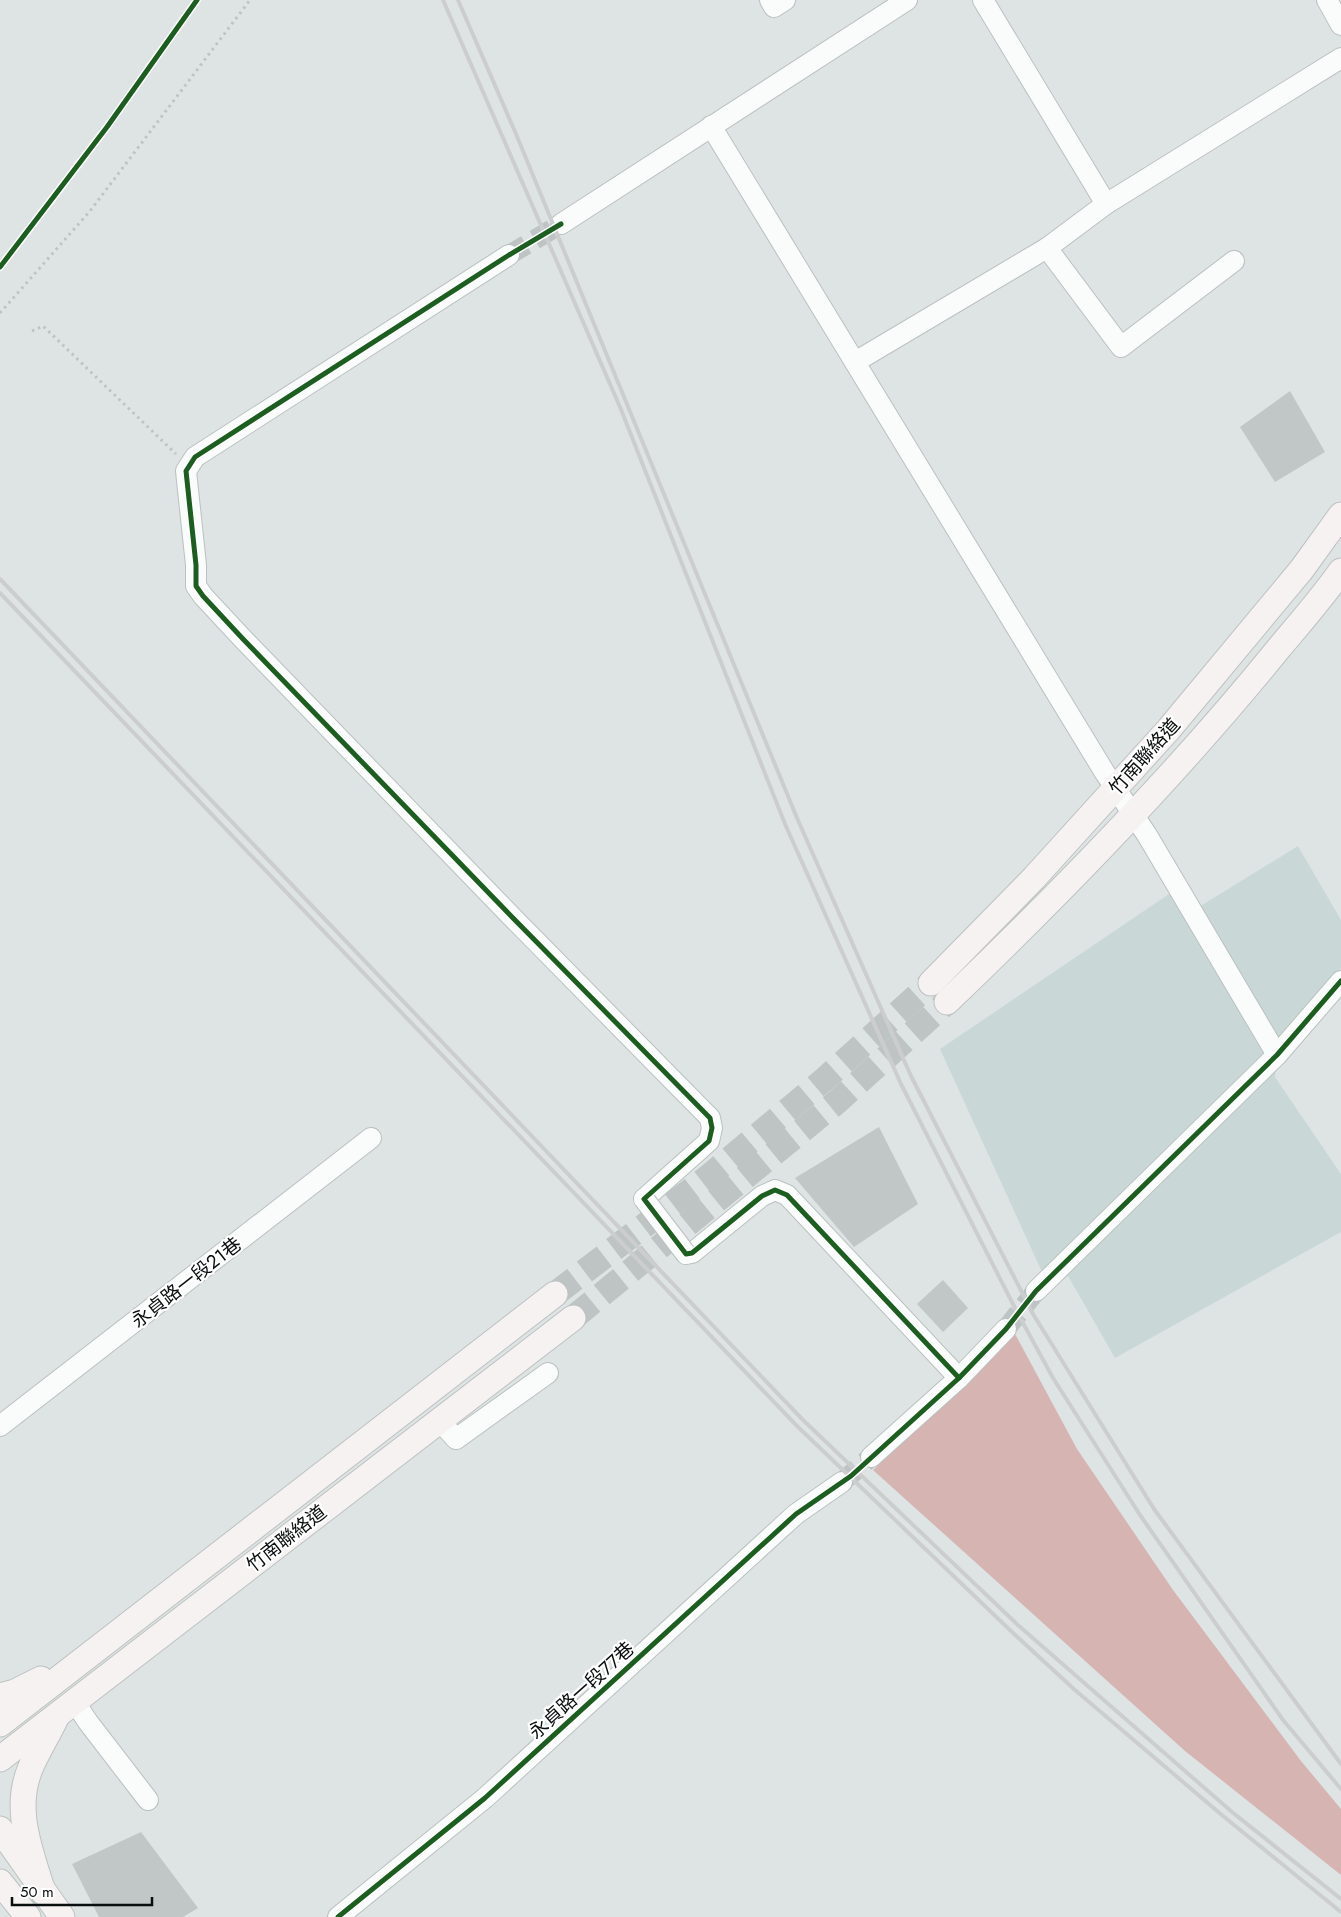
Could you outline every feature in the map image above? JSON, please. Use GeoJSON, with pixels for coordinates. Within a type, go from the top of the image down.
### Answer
{"type":"FeatureCollection","features":[{"type":"Feature","properties":{"kind":"main road","name":"竹南聯絡道"},"geometry":{"type":"LineString","coordinates":[[931,983],[1034,878],[1169,729],[1302,569],[1341,516]]}},
{"type":"Feature","properties":{"kind":"main road","name":"竹南聯絡道"},"geometry":{"type":"LineString","coordinates":[[947,1002],[1009,943],[1134,816],[1237,701],[1341,571]]}},
{"type":"Feature","properties":{"kind":"main road","name":"竹南聯絡道"},"geometry":{"type":"LineString","coordinates":[[0,1724],[555,1294]]}},
{"type":"Feature","properties":{"kind":"main road","name":"竹南聯絡道"},"geometry":{"type":"LineString","coordinates":[[0,1759],[573,1318]]}},
{"type":"Feature","properties":{"kind":"main road"},"geometry":{"type":"LineString","coordinates":[[0,1696],[15,1692],[92,1652]]}},
{"type":"Feature","properties":{"kind":"main road"},"geometry":{"type":"LineString","coordinates":[[43,1892],[25,1833],[22,1800],[30,1770],[66,1708]]}},
{"type":"Feature","properties":{"kind":"main road"},"geometry":{"type":"LineString","coordinates":[[0,1829],[62,1917]]}},
{"type":"Feature","properties":{"kind":"main road"},"geometry":{"type":"LineString","coordinates":[[0,1882],[24,1913]]}},
{"type":"Feature","properties":{"kind":"main road"},"geometry":{"type":"LineString","coordinates":[[0,1894],[24,1913]]}},
{"type":"Feature","properties":{"kind":"street"},"geometry":{"type":"LineString","coordinates":[[770,0],[774,6],[785,0]]}},
{"type":"Feature","properties":{"kind":"street"},"geometry":{"type":"LineString","coordinates":[[561,224],[907,0]]}},
{"type":"Feature","properties":{"kind":"street"},"geometry":{"type":"LineString","coordinates":[[983,0],[1106,204]]}},
{"type":"Feature","properties":{"kind":"street"},"geometry":{"type":"LineString","coordinates":[[1327,0],[1341,25]]}},
{"type":"Feature","properties":{"kind":"street"},"geometry":{"type":"LineString","coordinates":[[855,362],[1047,248],[1106,204],[1341,58]]}},
{"type":"Feature","properties":{"kind":"street"},"geometry":{"type":"LineString","coordinates":[[711,126],[1115,789],[1134,816],[1277,1055]]}},
{"type":"Feature","properties":{"kind":"street"},"geometry":{"type":"LineString","coordinates":[[1047,248],[1121,346],[1234,261]]}},
{"type":"Feature","properties":{"kind":"street"},"geometry":{"type":"LineString","coordinates":[[509,255],[195,457],[186,471],[196,565],[196,586],[203,596],[512,917],[710,1118],[712,1128],[709,1140],[644,1199],[686,1254],[692,1254],[762,1196],[775,1190],[787,1195],[959,1378]]}},
{"type":"Feature","properties":{"kind":"street"},"geometry":{"type":"LineString","coordinates":[[1036,1290],[1277,1055],[1341,980]]}},
{"type":"Feature","properties":{"kind":"street","name":"永貞路一段21巷"},"geometry":{"type":"LineString","coordinates":[[0,1426],[372,1138]]}},
{"type":"Feature","properties":{"kind":"street"},"geometry":{"type":"LineString","coordinates":[[871,1457],[959,1378],[1006,1329]]}},
{"type":"Feature","properties":{"kind":"street"},"geometry":{"type":"LineString","coordinates":[[439,1420],[456,1439],[548,1373]]}},
{"type":"Feature","properties":{"kind":"street","name":"永貞路一段77巷"},"geometry":{"type":"LineString","coordinates":[[338,1917],[486,1798],[796,1514],[842,1482]]}},
{"type":"Feature","properties":{"kind":"street"},"geometry":{"type":"LineString","coordinates":[[66,1708],[88,1722],[148,1800]]}},
{"type":"Feature","properties":{"kind":"path"},"geometry":{"type":"LineString","coordinates":[[0,313],[90,211],[250,0]]}},
{"type":"Feature","properties":{"kind":"path"},"geometry":{"type":"LineString","coordinates":[[32,331],[43,326],[188,467]]}},
{"type":"Feature","properties":{"kind":"shaded area"},"geometry":{"type":"Polygon","coordinates":[[[1298,846],[1341,920],[1341,968],[1279,1039],[1275,1077],[1341,1174],[1341,1232],[1115,1358],[1068,1276],[1054,1287],[1042,1272],[940,1049],[1172,892],[1184,916],[1298,846]]]}},
{"type":"Feature","properties":{"kind":"shaded area"},"geometry":{"type":"Polygon","coordinates":[[[1015,1334],[1077,1449],[1173,1590],[1301,1761],[1341,1809],[1341,1875],[1185,1751],[873,1470],[1015,1334]]]}},
{"type":"Feature","properties":{"kind":"building"},"geometry":{"type":"Polygon","coordinates":[[[1290,391],[1325,452],[1275,482],[1240,427],[1290,391]]]}},
{"type":"Feature","properties":{"kind":"building"},"geometry":{"type":"Polygon","coordinates":[[[879,1127],[918,1204],[854,1247],[795,1178],[879,1127]]]}},
{"type":"Feature","properties":{"kind":"building"},"geometry":{"type":"Polygon","coordinates":[[[943,1280],[968,1308],[943,1332],[917,1304],[943,1280]]]}},
{"type":"Feature","properties":{"kind":"building"},"geometry":{"type":"Polygon","coordinates":[[[141,1832],[198,1908],[183,1917],[99,1917],[72,1864],[141,1832]]]}},
{"type":"Feature","properties":{"kind":"tunnel"},"geometry":{"type":"LineString","coordinates":[[509,255],[561,224]]}},
{"type":"Feature","properties":{"kind":"tunnel"},"geometry":{"type":"LineString","coordinates":[[555,1294],[708,1177],[826,1078],[931,983]]}},
{"type":"Feature","properties":{"kind":"tunnel"},"geometry":{"type":"LineString","coordinates":[[573,1318],[838,1101],[947,1002]]}},
{"type":"Feature","properties":{"kind":"tunnel"},"geometry":{"type":"LineString","coordinates":[[1006,1329],[1036,1291]]}},
{"type":"Feature","properties":{"kind":"tunnel"},"geometry":{"type":"LineString","coordinates":[[842,1482],[871,1457]]}},
{"type":"Feature","properties":{"kind":"railway"},"geometry":{"type":"LineString","coordinates":[[443,0],[620,407],[785,824],[901,1084],[1017,1312],[1053,1378],[1140,1515],[1283,1720],[1341,1789]]}},
{"type":"Feature","properties":{"kind":"railway"},"geometry":{"type":"LineString","coordinates":[[458,0],[516,134],[797,818],[911,1076],[1033,1314],[1154,1509],[1341,1764]]}},
{"type":"Feature","properties":{"kind":"railway"},"geometry":{"type":"LineString","coordinates":[[0,579],[803,1420],[1019,1626],[1232,1812],[1341,1899]]}},
{"type":"Feature","properties":{"kind":"railway"},"geometry":{"type":"LineString","coordinates":[[0,593],[797,1426],[1075,1690],[1223,1816],[1341,1912]]}},
{"type":"Feature","properties":{"kind":"cycle path"},"geometry":{"type":"LineString","coordinates":[[0,267],[107,127],[197,0]]}},
{"type":"Feature","properties":{"kind":"cycle path"},"geometry":{"type":"LineString","coordinates":[[561,224],[509,255],[195,457],[186,471],[196,565],[196,586],[243,639],[710,1118],[712,1128],[709,1141],[644,1199],[686,1254],[692,1253],[762,1196],[775,1190],[787,1195],[959,1378]]}},
{"type":"Feature","properties":{"kind":"cycle path"},"geometry":{"type":"LineString","coordinates":[[338,1917],[485,1798],[796,1514],[851,1476],[959,1378],[1006,1329],[1036,1291],[1277,1055],[1341,981]]}}]}
